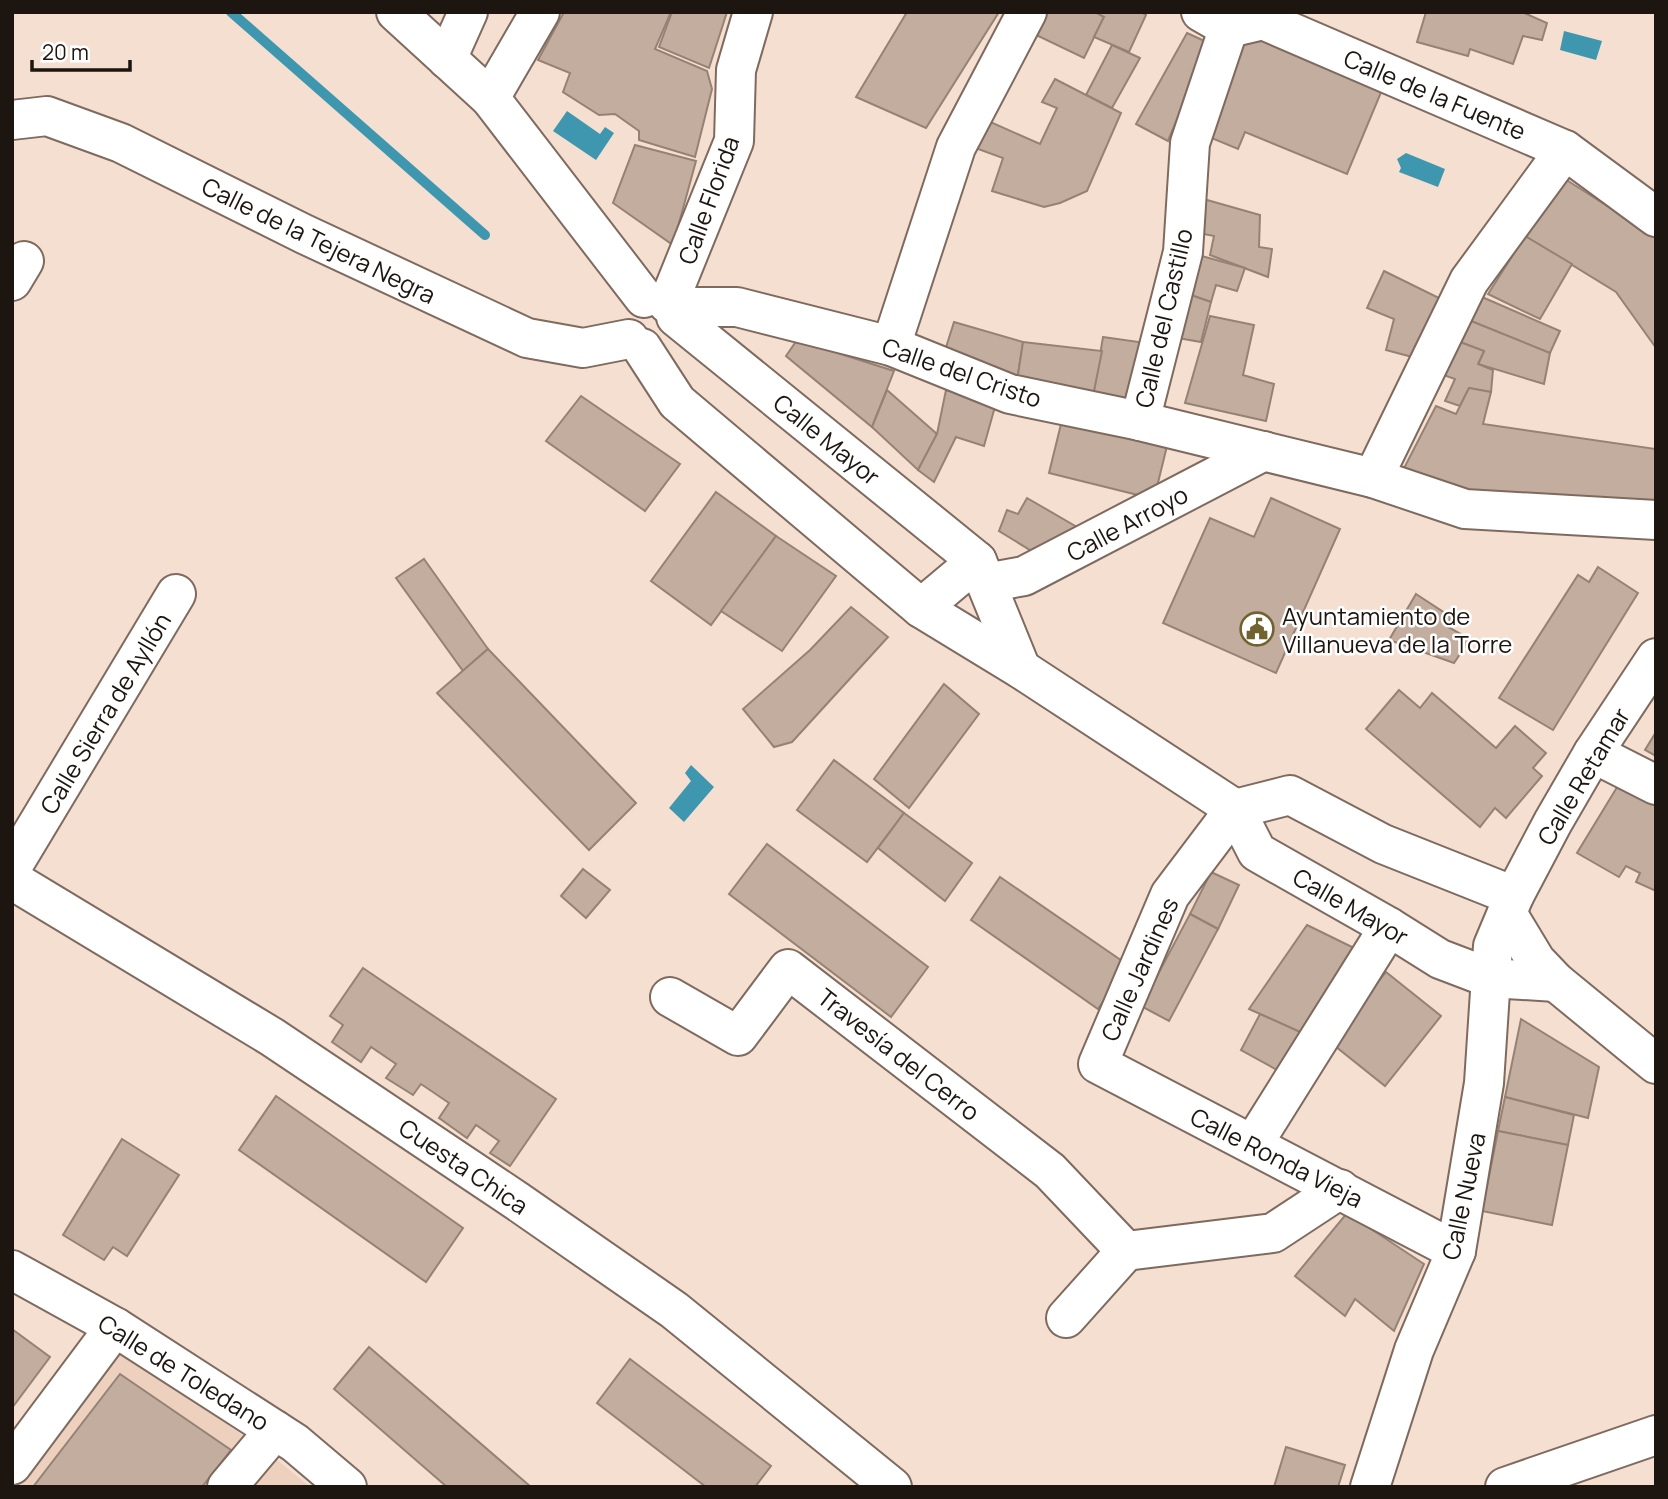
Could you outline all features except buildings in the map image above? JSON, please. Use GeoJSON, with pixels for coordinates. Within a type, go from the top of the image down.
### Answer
{"type":"FeatureCollection","features":[{"type":"Feature","properties":{"kind":"street","name":"Calle Mayor"},"geometry":{"type":"LineString","coordinates":[[396,12],[490,98],[665,306],[981,572],[1021,669]]}},
{"type":"Feature","properties":{"kind":"street"},"geometry":{"type":"LineString","coordinates":[[447,59],[468,12]]}},
{"type":"Feature","properties":{"kind":"street"},"geometry":{"type":"LineString","coordinates":[[490,98],[540,12]]}},
{"type":"Feature","properties":{"kind":"street","name":"Calle Florida"},"geometry":{"type":"LineString","coordinates":[[636,344],[624,325],[625,315],[630,306],[665,306],[734,141],[736,70],[753,12]]}},
{"type":"Feature","properties":{"kind":"street"},"geometry":{"type":"LineString","coordinates":[[891,346],[956,147],[1027,12]]}},
{"type":"Feature","properties":{"kind":"street","name":"Calle de la Fuente"},"geometry":{"type":"LineString","coordinates":[[1221,17],[1264,20],[1565,150],[1656,217]]}},
{"type":"Feature","properties":{"kind":"street","name":"Calle del Castillo"},"geometry":{"type":"LineString","coordinates":[[1140,421],[1183,252],[1190,143],[1221,17]]}},
{"type":"Feature","properties":{"kind":"street","name":"Calle de la Tejera Negra"},"geometry":{"type":"LineString","coordinates":[[12,120],[47,116],[121,143],[304,234],[527,338],[583,348],[636,344]]}},
{"type":"Feature","properties":{"kind":"street"},"geometry":{"type":"LineString","coordinates":[[1373,478],[1469,281],[1565,150]]}},
{"type":"Feature","properties":{"kind":"street","name":"Calle del Cristo"},"geometry":{"type":"LineString","coordinates":[[665,306],[737,307],[891,346],[1010,394],[1140,421],[1373,478],[1465,509],[1656,520]]}},
{"type":"Feature","properties":{"kind":"street","name":"Calle Mayor"},"geometry":{"type":"LineString","coordinates":[[636,344],[677,402],[921,608],[1021,669],[1235,810],[1257,852],[1440,959],[1490,978],[1546,972]]}},
{"type":"Feature","properties":{"kind":"street","name":"Calle Arroyo"},"geometry":{"type":"LineString","coordinates":[[981,572],[1024,576],[1264,451]]}},
{"type":"Feature","properties":{"kind":"street"},"geometry":{"type":"LineString","coordinates":[[921,608],[981,572]]}},
{"type":"Feature","properties":{"kind":"street","name":"Calle Sierra de Ayllón"},"geometry":{"type":"LineString","coordinates":[[12,867],[176,594]]}},
{"type":"Feature","properties":{"kind":"street","name":"Calle Retamar"},"geometry":{"type":"LineString","coordinates":[[1510,904],[1593,753],[1656,658]]}},
{"type":"Feature","properties":{"kind":"street"},"geometry":{"type":"LineString","coordinates":[[1593,753],[1656,785]]}},
{"type":"Feature","properties":{"kind":"street"},"geometry":{"type":"LineString","coordinates":[[1235,810],[1290,795],[1383,844],[1510,904],[1546,972],[1656,1064]]}},
{"type":"Feature","properties":{"kind":"street","name":"Calle Jardines"},"geometry":{"type":"LineString","coordinates":[[1098,1064],[1170,895],[1235,810]]}},
{"type":"Feature","properties":{"kind":"street","name":"Cuesta Chica"},"geometry":{"type":"LineString","coordinates":[[12,880],[272,1037],[517,1200],[674,1310],[892,1487]]}},
{"type":"Feature","properties":{"kind":"street","name":"Calle Nueva"},"geometry":{"type":"LineString","coordinates":[[1370,1487],[1414,1350],[1456,1251],[1484,1083],[1493,946],[1510,904]]}},
{"type":"Feature","properties":{"kind":"street"},"geometry":{"type":"LineString","coordinates":[[1253,1144],[1389,927]]}},
{"type":"Feature","properties":{"kind":"street","name":"Travesía del Cerro"},"geometry":{"type":"LineString","coordinates":[[670,997],[738,1035],[788,969],[1050,1171],[1126,1251]]}},
{"type":"Feature","properties":{"kind":"street","name":"Calle Ronda Vieja"},"geometry":{"type":"LineString","coordinates":[[1098,1064],[1456,1251]]}},
{"type":"Feature","properties":{"kind":"street"},"geometry":{"type":"LineString","coordinates":[[1066,1318],[1126,1251],[1273,1233],[1340,1189]]}},
{"type":"Feature","properties":{"kind":"street","name":"Calle de Toledano"},"geometry":{"type":"LineString","coordinates":[[12,1270],[115,1327],[275,1430],[295,1443],[347,1487]]}},
{"type":"Feature","properties":{"kind":"street"},"geometry":{"type":"LineString","coordinates":[[12,1465],[115,1327]]}},
{"type":"Feature","properties":{"kind":"street"},"geometry":{"type":"LineString","coordinates":[[228,1487],[275,1430]]}},
{"type":"Feature","properties":{"kind":"street"},"geometry":{"type":"LineString","coordinates":[[1505,1487],[1656,1435]]}},
{"type":"Feature","properties":{"kind":"shaded area"},"geometry":{"type":"Polygon","coordinates":[[[117,1346],[275,1458],[310,1487],[12,1487],[117,1346]]]}},
{"type":"Feature","properties":{"kind":"water"},"geometry":{"type":"Polygon","coordinates":[[[1564,31],[1602,41],[1596,60],[1560,50],[1564,31]]]}},
{"type":"Feature","properties":{"kind":"water"},"geometry":{"type":"Polygon","coordinates":[[[567,111],[600,134],[605,127],[614,133],[596,160],[553,131],[567,111]]]}},
{"type":"Feature","properties":{"kind":"water"},"geometry":{"type":"Polygon","coordinates":[[[1406,153],[1445,169],[1438,187],[1399,172],[1401,168],[1397,159],[1406,153]]]}},
{"type":"Feature","properties":{"kind":"water"},"geometry":{"type":"Polygon","coordinates":[[[691,765],[714,787],[684,822],[669,808],[691,781],[685,773],[691,765]]]}},
{"type":"Feature","properties":{"kind":"waterway"},"geometry":{"type":"LineString","coordinates":[[231,12],[485,235]]}},
{"type":"Feature","properties":{"kind":"place","name":"Ayuntamiento de Villanueva de la Torre"},"geometry":{"type":"Point","coordinates":[1257,629]}}]}
